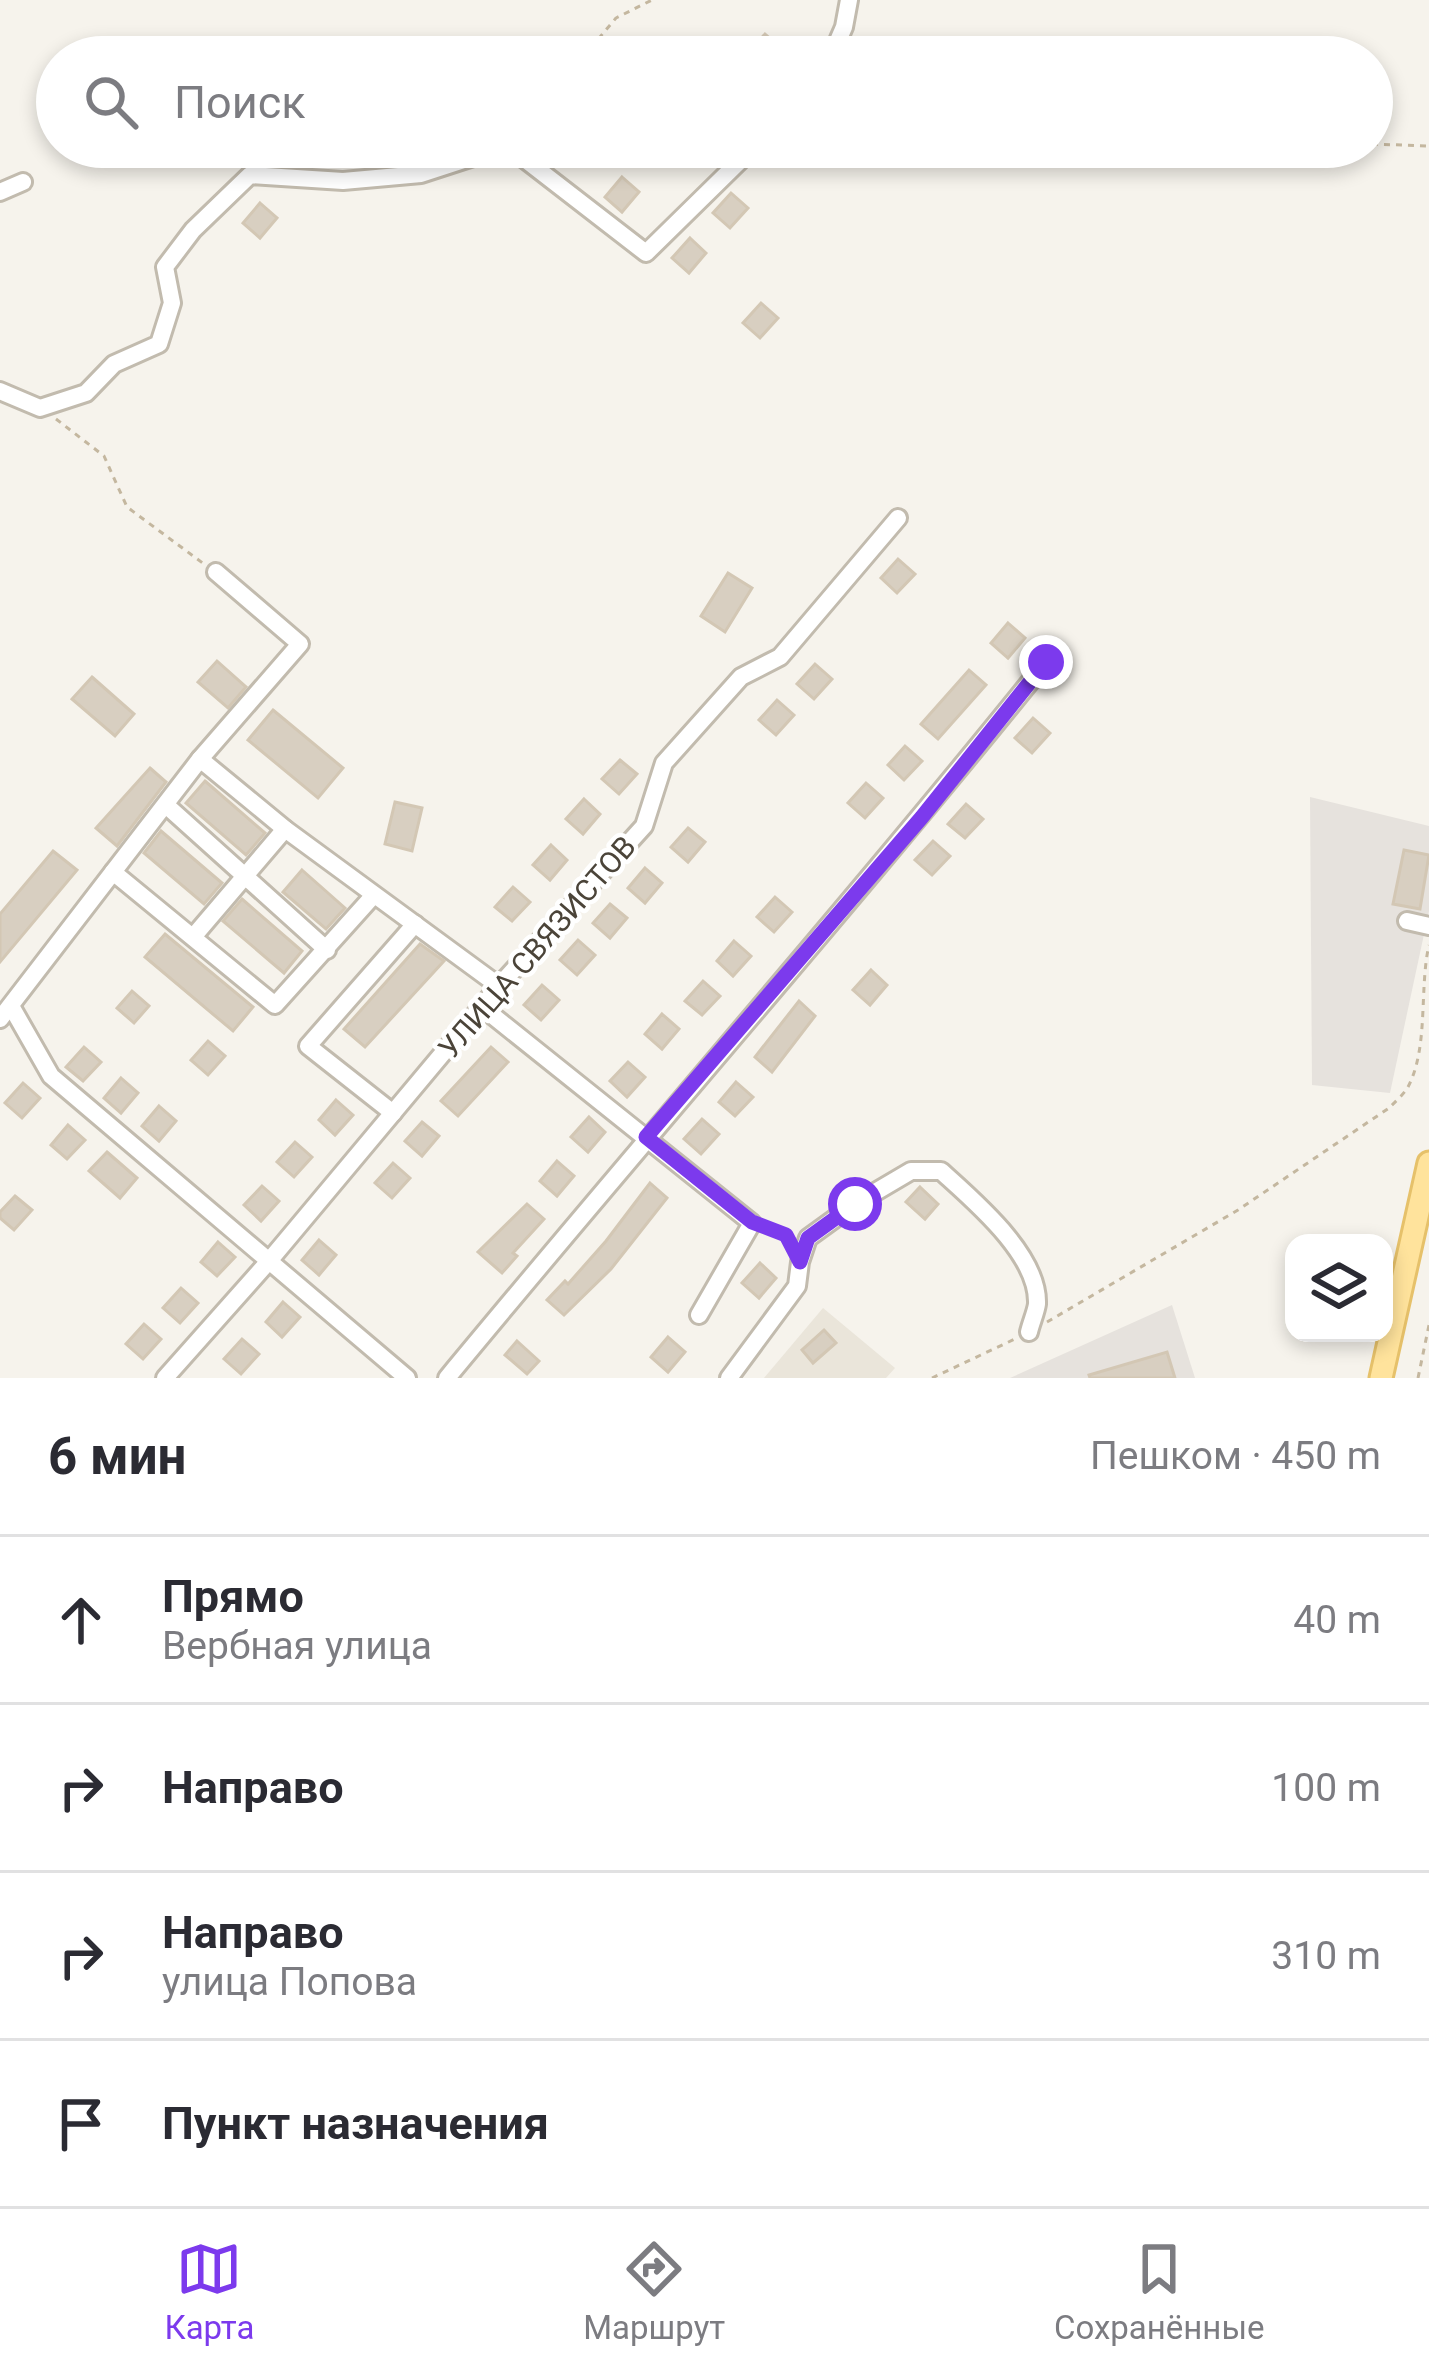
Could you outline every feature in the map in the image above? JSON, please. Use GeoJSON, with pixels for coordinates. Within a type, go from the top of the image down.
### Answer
{"type":"FeatureCollection","features":[{"type":"Feature","properties":{"kind":"main road"},"geometry":{"type":"LineString","coordinates":[[1381,1378],[1429,1162]]}},
{"type":"Feature","properties":{"kind":"street"},"geometry":{"type":"LineString","coordinates":[[840,36],[848,0]]}},
{"type":"Feature","properties":{"kind":"street"},"geometry":{"type":"LineString","coordinates":[[0,392],[40,408],[86,393],[114,364],[159,344],[172,303],[165,267],[193,230],[250,175],[344,181],[440,168]]}},
{"type":"Feature","properties":{"kind":"street"},"geometry":{"type":"LineString","coordinates":[[534,168],[646,253],[733,168]]}},
{"type":"Feature","properties":{"kind":"street"},"geometry":{"type":"LineString","coordinates":[[0,192],[23,182]]}},
{"type":"Feature","properties":{"kind":"street","name":"УЛИЦА СВЯЗИСТОВ"},"geometry":{"type":"LineString","coordinates":[[165,1378],[500,986],[644,826],[664,763],[741,677],[780,657],[898,518]]}},
{"type":"Feature","properties":{"kind":"street"},"geometry":{"type":"LineString","coordinates":[[215,572],[301,644],[200,759],[5,1013],[51,1076],[407,1378]]}},
{"type":"Feature","properties":{"kind":"street"},"geometry":{"type":"LineString","coordinates":[[447,1378],[646,1137],[922,817],[1046,662]]}},
{"type":"Feature","properties":{"kind":"street"},"geometry":{"type":"LineString","coordinates":[[200,759],[373,896],[500,986]]}},
{"type":"Feature","properties":{"kind":"street"},"geometry":{"type":"LineString","coordinates":[[167,806],[327,950]]}},
{"type":"Feature","properties":{"kind":"street"},"geometry":{"type":"LineString","coordinates":[[194,937],[285,829]]}},
{"type":"Feature","properties":{"kind":"street"},"geometry":{"type":"LineString","coordinates":[[113,872],[275,1005],[373,896]]}},
{"type":"Feature","properties":{"kind":"street"},"geometry":{"type":"LineString","coordinates":[[1407,921],[1429,926]]}},
{"type":"Feature","properties":{"kind":"street"},"geometry":{"type":"LineString","coordinates":[[393,1113],[308,1046],[415,924]]}},
{"type":"Feature","properties":{"kind":"street"},"geometry":{"type":"LineString","coordinates":[[482,1007],[752,1222],[699,1315]]}},
{"type":"Feature","properties":{"kind":"street"},"geometry":{"type":"LineString","coordinates":[[729,1378],[797,1286],[808,1238],[911,1171],[941,1171],[983,1210],[1029,1266],[1037,1302],[1029,1332]]}},
{"type":"Feature","properties":{"kind":"path"},"geometry":{"type":"LineString","coordinates":[[601,36],[616,18],[652,0]]}},
{"type":"Feature","properties":{"kind":"path"},"geometry":{"type":"LineString","coordinates":[[1393,145],[1429,146]]}},
{"type":"Feature","properties":{"kind":"path"},"geometry":{"type":"LineString","coordinates":[[40,408],[104,456],[127,507],[215,572]]}},
{"type":"Feature","properties":{"kind":"path"},"geometry":{"type":"LineString","coordinates":[[932,1378],[1029,1332],[1238,1210],[1389,1108],[1409,1086],[1425,1018],[1422,976],[1429,945]]}},
{"type":"Feature","properties":{"kind":"path"},"geometry":{"type":"LineString","coordinates":[[752,1222],[786,1235],[800,1262]]}},
{"type":"Feature","properties":{"kind":"path"},"geometry":{"type":"LineString","coordinates":[[1418,1378],[1429,1324]]}},
{"type":"Feature","properties":{"kind":"shaded area"},"geometry":{"type":"Polygon","coordinates":[[[1310,797],[1429,826],[1429,911],[1390,1093],[1312,1085],[1310,797]]]}},
{"type":"Feature","properties":{"kind":"shaded area"},"geometry":{"type":"Polygon","coordinates":[[[1172,1305],[1195,1378],[1010,1378],[1172,1305]]]}},
{"type":"Feature","properties":{"kind":"shaded area"},"geometry":{"type":"Polygon","coordinates":[[[823,1308],[895,1368],[886,1378],[764,1378],[823,1308]]]}},
{"type":"Feature","properties":{"kind":"building"},"geometry":{"type":"Polygon","coordinates":[[[622,177],[639,192],[622,212],[605,197],[622,177]]]}},
{"type":"Feature","properties":{"kind":"building"},"geometry":{"type":"Polygon","coordinates":[[[731,193],[748,208],[730,228],[713,213],[731,193]]]}},
{"type":"Feature","properties":{"kind":"building"},"geometry":{"type":"Polygon","coordinates":[[[260,203],[277,218],[260,238],[243,223],[260,203]]]}},
{"type":"Feature","properties":{"kind":"building"},"geometry":{"type":"Polygon","coordinates":[[[690,238],[706,253],[689,273],[672,258],[690,238]]]}},
{"type":"Feature","properties":{"kind":"building"},"geometry":{"type":"Polygon","coordinates":[[[761,303],[778,318],[760,338],[743,323],[761,303]]]}},
{"type":"Feature","properties":{"kind":"building"},"geometry":{"type":"Polygon","coordinates":[[[898,559],[915,574],[897,593],[881,578],[898,559]]]}},
{"type":"Feature","properties":{"kind":"building"},"geometry":{"type":"Polygon","coordinates":[[[728,573],[752,588],[725,632],[701,616],[728,573]]]}},
{"type":"Feature","properties":{"kind":"building"},"geometry":{"type":"Polygon","coordinates":[[[1008,623],[1025,638],[1008,658],[991,643],[1008,623]]]}},
{"type":"Feature","properties":{"kind":"building"},"geometry":{"type":"Polygon","coordinates":[[[217,661],[246,687],[228,708],[198,682],[217,661]]]}},
{"type":"Feature","properties":{"kind":"building"},"geometry":{"type":"Polygon","coordinates":[[[815,664],[832,679],[814,699],[797,684],[815,664]]]}},
{"type":"Feature","properties":{"kind":"building"},"geometry":{"type":"Polygon","coordinates":[[[969,670],[986,685],[938,739],[921,724],[969,670]]]}},
{"type":"Feature","properties":{"kind":"building"},"geometry":{"type":"Polygon","coordinates":[[[92,677],[134,714],[115,736],[72,699],[92,677]]]}},
{"type":"Feature","properties":{"kind":"building"},"geometry":{"type":"Polygon","coordinates":[[[777,700],[794,715],[776,735],[759,720],[777,700]]]}},
{"type":"Feature","properties":{"kind":"building"},"geometry":{"type":"Polygon","coordinates":[[[273,710],[343,768],[318,798],[248,740],[273,710]]]}},
{"type":"Feature","properties":{"kind":"building"},"geometry":{"type":"Polygon","coordinates":[[[1033,718],[1050,733],[1032,753],[1015,738],[1033,718]]]}},
{"type":"Feature","properties":{"kind":"building"},"geometry":{"type":"Polygon","coordinates":[[[905,746],[922,761],[904,780],[888,765],[905,746]]]}},
{"type":"Feature","properties":{"kind":"building"},"geometry":{"type":"Polygon","coordinates":[[[620,760],[637,774],[619,794],[602,779],[620,760]]]}},
{"type":"Feature","properties":{"kind":"building"},"geometry":{"type":"Polygon","coordinates":[[[150,768],[166,782],[117,846],[96,828],[150,768]]]}},
{"type":"Feature","properties":{"kind":"building"},"geometry":{"type":"Polygon","coordinates":[[[205,781],[265,833],[246,855],[186,803],[205,781]]]}},
{"type":"Feature","properties":{"kind":"building"},"geometry":{"type":"Polygon","coordinates":[[[866,783],[883,798],[865,818],[848,803],[866,783]]]}},
{"type":"Feature","properties":{"kind":"building"},"geometry":{"type":"Polygon","coordinates":[[[584,799],[600,814],[583,834],[566,819],[584,799]]]}},
{"type":"Feature","properties":{"kind":"building"},"geometry":{"type":"Polygon","coordinates":[[[395,802],[422,808],[412,851],[385,844],[395,802]]]}},
{"type":"Feature","properties":{"kind":"building"},"geometry":{"type":"Polygon","coordinates":[[[966,804],[983,819],[965,838],[948,824],[966,804]]]}},
{"type":"Feature","properties":{"kind":"building"},"geometry":{"type":"Polygon","coordinates":[[[688,828],[705,842],[688,862],[671,847],[688,828]]]}},
{"type":"Feature","properties":{"kind":"building"},"geometry":{"type":"Polygon","coordinates":[[[161,831],[222,883],[204,904],[144,853],[161,831]]]}},
{"type":"Feature","properties":{"kind":"building"},"geometry":{"type":"Polygon","coordinates":[[[933,841],[950,856],[932,875],[915,860],[933,841]]]}},
{"type":"Feature","properties":{"kind":"building"},"geometry":{"type":"Polygon","coordinates":[[[551,845],[567,860],[550,880],[533,865],[551,845]]]}},
{"type":"Feature","properties":{"kind":"building"},"geometry":{"type":"Polygon","coordinates":[[[1404,850],[1429,855],[1420,909],[1393,904],[1404,850]]]}},
{"type":"Feature","properties":{"kind":"building"},"geometry":{"type":"Polygon","coordinates":[[[53,851],[77,870],[0,962],[0,914],[53,851]]]}},
{"type":"Feature","properties":{"kind":"building"},"geometry":{"type":"Polygon","coordinates":[[[645,868],[662,883],[645,903],[628,888],[645,868]]]}},
{"type":"Feature","properties":{"kind":"building"},"geometry":{"type":"Polygon","coordinates":[[[302,870],[345,908],[326,929],[283,892],[302,870]]]}},
{"type":"Feature","properties":{"kind":"building"},"geometry":{"type":"Polygon","coordinates":[[[513,887],[530,902],[512,921],[495,907],[513,887]]]}},
{"type":"Feature","properties":{"kind":"building"},"geometry":{"type":"Polygon","coordinates":[[[775,897],[792,912],[774,932],[757,917],[775,897]]]}},
{"type":"Feature","properties":{"kind":"building"},"geometry":{"type":"Polygon","coordinates":[[[242,899],[302,951],[284,973],[223,921],[242,899]]]}},
{"type":"Feature","properties":{"kind":"building"},"geometry":{"type":"Polygon","coordinates":[[[610,904],[627,918],[610,938],[593,923],[610,904]]]}},
{"type":"Feature","properties":{"kind":"building"},"geometry":{"type":"Polygon","coordinates":[[[165,934],[253,1007],[233,1031],[145,957],[165,934]]]}},
{"type":"Feature","properties":{"kind":"building"},"geometry":{"type":"Polygon","coordinates":[[[578,940],[595,955],[577,975],[560,960],[578,940]]]}},
{"type":"Feature","properties":{"kind":"building"},"geometry":{"type":"Polygon","coordinates":[[[734,941],[751,956],[733,976],[717,961],[734,941]]]}},
{"type":"Feature","properties":{"kind":"building"},"geometry":{"type":"Polygon","coordinates":[[[420,944],[444,961],[365,1047],[344,1029],[420,944]]]}},
{"type":"Feature","properties":{"kind":"building"},"geometry":{"type":"Polygon","coordinates":[[[871,970],[887,985],[870,1005],[853,990],[871,970]]]}},
{"type":"Feature","properties":{"kind":"building"},"geometry":{"type":"Polygon","coordinates":[[[703,981],[720,996],[702,1015],[685,1001],[703,981]]]}},
{"type":"Feature","properties":{"kind":"building"},"geometry":{"type":"Polygon","coordinates":[[[542,985],[559,1000],[541,1020],[524,1005],[542,985]]]}},
{"type":"Feature","properties":{"kind":"building"},"geometry":{"type":"Polygon","coordinates":[[[132,991],[149,1006],[134,1023],[117,1008],[132,991]]]}},
{"type":"Feature","properties":{"kind":"building"},"geometry":{"type":"Polygon","coordinates":[[[799,1001],[815,1016],[772,1072],[755,1057],[799,1001]]]}},
{"type":"Feature","properties":{"kind":"building"},"geometry":{"type":"Polygon","coordinates":[[[662,1014],[679,1029],[662,1049],[645,1034],[662,1014]]]}},
{"type":"Feature","properties":{"kind":"building"},"geometry":{"type":"Polygon","coordinates":[[[208,1041],[225,1056],[208,1075],[191,1060],[208,1041]]]}},
{"type":"Feature","properties":{"kind":"building"},"geometry":{"type":"Polygon","coordinates":[[[84,1047],[101,1062],[83,1081],[66,1067],[84,1047]]]}},
{"type":"Feature","properties":{"kind":"building"},"geometry":{"type":"Polygon","coordinates":[[[491,1047],[508,1062],[458,1116],[441,1101],[491,1047]]]}},
{"type":"Feature","properties":{"kind":"building"},"geometry":{"type":"Polygon","coordinates":[[[628,1062],[645,1077],[627,1097],[610,1081],[628,1062]]]}},
{"type":"Feature","properties":{"kind":"building"},"geometry":{"type":"Polygon","coordinates":[[[121,1078],[138,1093],[121,1113],[104,1098],[121,1078]]]}},
{"type":"Feature","properties":{"kind":"building"},"geometry":{"type":"Polygon","coordinates":[[[736,1082],[753,1097],[735,1116],[719,1102],[736,1082]]]}},
{"type":"Feature","properties":{"kind":"building"},"geometry":{"type":"Polygon","coordinates":[[[23,1083],[40,1098],[22,1118],[5,1103],[23,1083]]]}},
{"type":"Feature","properties":{"kind":"building"},"geometry":{"type":"Polygon","coordinates":[[[336,1100],[353,1115],[335,1135],[319,1120],[336,1100]]]}},
{"type":"Feature","properties":{"kind":"building"},"geometry":{"type":"Polygon","coordinates":[[[159,1106],[176,1121],[159,1141],[142,1126],[159,1106]]]}},
{"type":"Feature","properties":{"kind":"building"},"geometry":{"type":"Polygon","coordinates":[[[589,1117],[605,1132],[588,1152],[571,1137],[589,1117]]]}},
{"type":"Feature","properties":{"kind":"building"},"geometry":{"type":"Polygon","coordinates":[[[702,1119],[719,1134],[701,1154],[684,1139],[702,1119]]]}},
{"type":"Feature","properties":{"kind":"building"},"geometry":{"type":"Polygon","coordinates":[[[422,1122],[439,1136],[422,1156],[405,1141],[422,1122]]]}},
{"type":"Feature","properties":{"kind":"building"},"geometry":{"type":"Polygon","coordinates":[[[68,1125],[85,1140],[67,1159],[51,1145],[68,1125]]]}},
{"type":"Feature","properties":{"kind":"building"},"geometry":{"type":"Polygon","coordinates":[[[295,1142],[312,1157],[294,1177],[277,1162],[295,1142]]]}},
{"type":"Feature","properties":{"kind":"building"},"geometry":{"type":"Polygon","coordinates":[[[107,1152],[137,1178],[120,1198],[89,1171],[107,1152]]]}},
{"type":"Feature","properties":{"kind":"building"},"geometry":{"type":"Polygon","coordinates":[[[557,1161],[574,1176],[557,1196],[540,1181],[557,1161]]]}},
{"type":"Feature","properties":{"kind":"building"},"geometry":{"type":"Polygon","coordinates":[[[393,1163],[410,1178],[392,1198],[375,1183],[393,1163]]]}},
{"type":"Feature","properties":{"kind":"building"},"geometry":{"type":"Polygon","coordinates":[[[650,1183],[667,1198],[611,1269],[564,1315],[547,1300],[606,1241],[650,1183]]]}},
{"type":"Feature","properties":{"kind":"building"},"geometry":{"type":"Polygon","coordinates":[[[262,1186],[279,1201],[261,1221],[244,1205],[262,1186]]]}},
{"type":"Feature","properties":{"kind":"building"},"geometry":{"type":"Polygon","coordinates":[[[920,1187],[938,1204],[925,1219],[906,1202],[920,1187]]]}},
{"type":"Feature","properties":{"kind":"building"},"geometry":{"type":"Polygon","coordinates":[[[15,1196],[32,1210],[14,1230],[0,1218],[0,1212],[15,1196]]]}},
{"type":"Feature","properties":{"kind":"building"},"geometry":{"type":"Polygon","coordinates":[[[527,1204],[544,1219],[502,1273],[478,1252],[527,1204]]]}},
{"type":"Feature","properties":{"kind":"building"},"geometry":{"type":"Polygon","coordinates":[[[319,1240],[336,1255],[319,1275],[302,1260],[319,1240]]]}},
{"type":"Feature","properties":{"kind":"building"},"geometry":{"type":"Polygon","coordinates":[[[218,1242],[235,1257],[217,1276],[201,1262],[218,1242]]]}},
{"type":"Feature","properties":{"kind":"building"},"geometry":{"type":"Polygon","coordinates":[[[760,1263],[776,1278],[759,1298],[742,1283],[760,1263]]]}},
{"type":"Feature","properties":{"kind":"building"},"geometry":{"type":"Polygon","coordinates":[[[181,1288],[198,1303],[180,1323],[163,1308],[181,1288]]]}},
{"type":"Feature","properties":{"kind":"building"},"geometry":{"type":"Polygon","coordinates":[[[283,1302],[300,1317],[282,1337],[266,1322],[283,1302]]]}},
{"type":"Feature","properties":{"kind":"building"},"geometry":{"type":"Polygon","coordinates":[[[144,1324],[161,1339],[143,1359],[126,1344],[144,1324]]]}},
{"type":"Feature","properties":{"kind":"building"},"geometry":{"type":"Polygon","coordinates":[[[824,1330],[836,1343],[813,1363],[802,1350],[824,1330]]]}},
{"type":"Feature","properties":{"kind":"building"},"geometry":{"type":"Polygon","coordinates":[[[668,1337],[685,1352],[668,1372],[651,1357],[668,1337]]]}},
{"type":"Feature","properties":{"kind":"building"},"geometry":{"type":"Polygon","coordinates":[[[242,1339],[259,1354],[241,1374],[224,1359],[242,1339]]]}},
{"type":"Feature","properties":{"kind":"building"},"geometry":{"type":"Polygon","coordinates":[[[517,1341],[539,1361],[527,1374],[505,1355],[517,1341]]]}},
{"type":"Feature","properties":{"kind":"building"},"geometry":{"type":"Polygon","coordinates":[[[1167,1352],[1175,1378],[1089,1375],[1167,1352]]]}},
{"type":"Feature","properties":{"kind":"route"},"geometry":{"type":"LineString","coordinates":[[855,1204],[808,1238],[800,1262],[786,1235],[752,1222],[646,1137],[922,817],[1046,662]]}}]}
